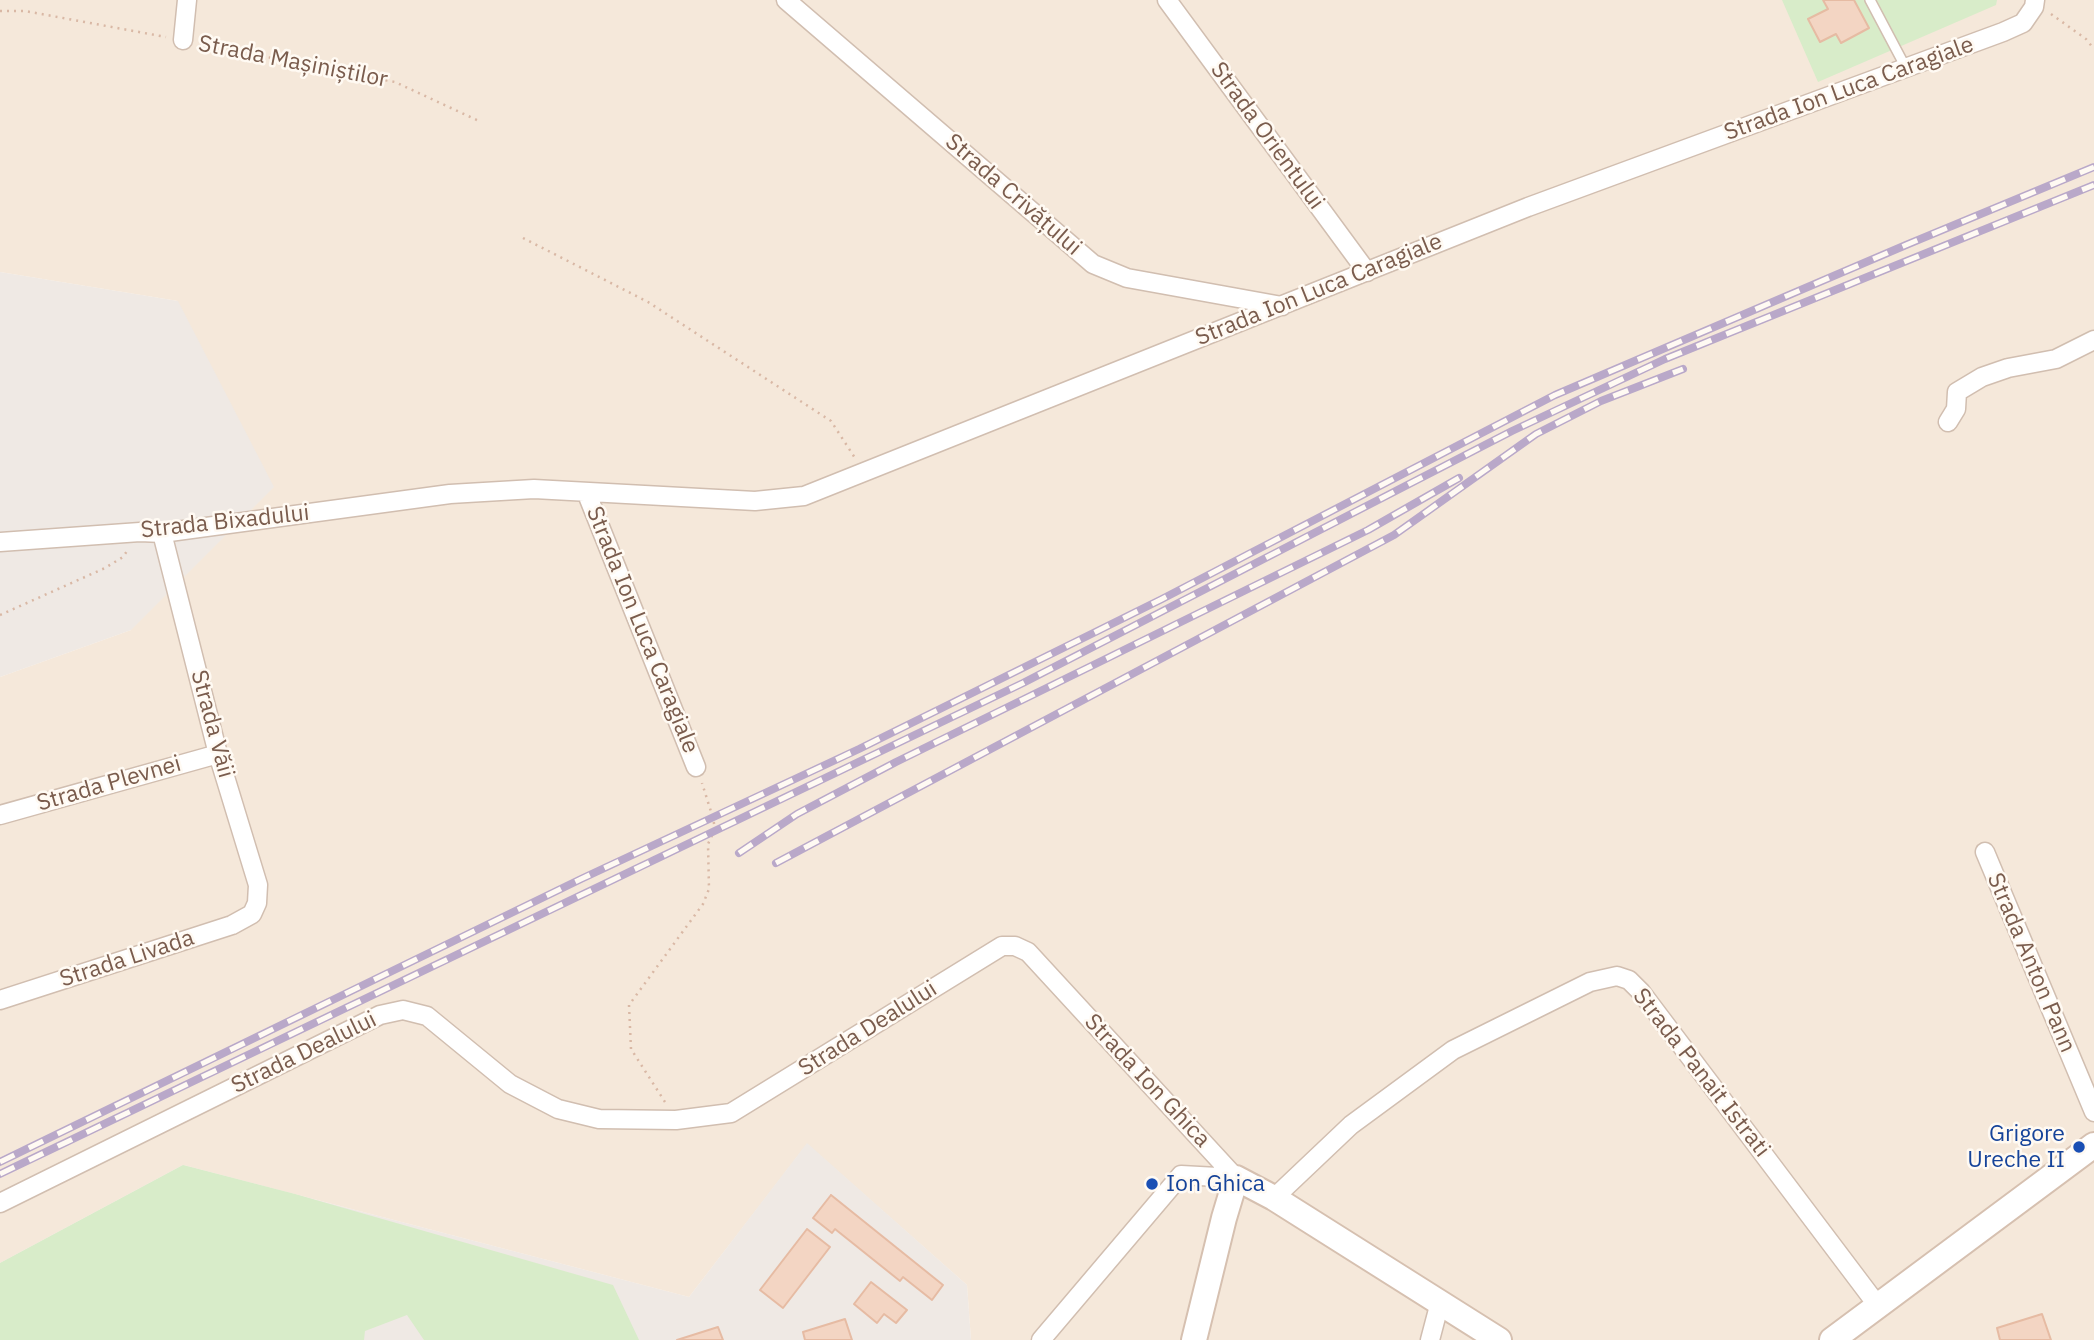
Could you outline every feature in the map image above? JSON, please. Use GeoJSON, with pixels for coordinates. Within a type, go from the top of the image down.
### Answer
{"type":"FeatureCollection","features":[{"type":"Feature","properties":{"kind":"street","name":"Strada Mașiniștilor"},"geometry":{"type":"LineString","coordinates":[[183,40],[187,0]]}},
{"type":"Feature","properties":{"kind":"street","name":"Strada Crivățului"},"geometry":{"type":"LineString","coordinates":[[786,0],[1093,264],[1127,278],[1282,306]]}},
{"type":"Feature","properties":{"kind":"street","name":"Strada Orientului"},"geometry":{"type":"LineString","coordinates":[[1167,0],[1367,272]]}},
{"type":"Feature","properties":{"kind":"street","name":"Strada Ion Luca Caragiale"},"geometry":{"type":"LineString","coordinates":[[450,494],[534,489],[587,494],[755,501],[803,496],[1528,206],[2023,23],[2035,4]]}},
{"type":"Feature","properties":{"kind":"street"},"geometry":{"type":"LineString","coordinates":[[1948,422],[1956,410],[1957,392],[1982,377],[2008,368],[2056,359],[2094,340]]}},
{"type":"Feature","properties":{"kind":"street","name":"Strada Bixadului"},"geometry":{"type":"LineString","coordinates":[[0,542],[140,532],[162,533],[450,494]]}},
{"type":"Feature","properties":{"kind":"street","name":"Strada Ion Luca Caragiale"},"geometry":{"type":"LineString","coordinates":[[587,494],[696,767]]}},
{"type":"Feature","properties":{"kind":"street","name":"Strada Văii"},"geometry":{"type":"LineString","coordinates":[[162,533],[218,754],[257,885],[257,903],[252,914]]}},
{"type":"Feature","properties":{"kind":"street","name":"Strada Plevnei"},"geometry":{"type":"LineString","coordinates":[[0,815],[218,754]]}},
{"type":"Feature","properties":{"kind":"street","name":"Strada Anton Pann"},"geometry":{"type":"LineString","coordinates":[[1984,852],[2094,1112]]}},
{"type":"Feature","properties":{"kind":"street","name":"Strada Livada"},"geometry":{"type":"LineString","coordinates":[[0,1000],[212,932],[252,914]]}},
{"type":"Feature","properties":{"kind":"street","name":"Strada Dealului"},"geometry":{"type":"LineString","coordinates":[[0,1203],[380,1015],[403,1010],[426,1016],[510,1084],[558,1109],[599,1119],[676,1120],[731,1113],[1003,946],[1015,946]]}},
{"type":"Feature","properties":{"kind":"street","name":"Strada Ion Ghica"},"geometry":{"type":"LineString","coordinates":[[1015,946],[1028,952],[1236,1178],[1274,1198],[1499,1340]]}},
{"type":"Feature","properties":{"kind":"street","name":"Strada Panait Istrati"},"geometry":{"type":"LineString","coordinates":[[1274,1198],[1350,1125],[1453,1050],[1590,982],[1617,976],[1629,980],[1641,992],[1878,1306]]}},
{"type":"Feature","properties":{"kind":"street"},"geometry":{"type":"LineString","coordinates":[[1832,1340],[2094,1145]]}},
{"type":"Feature","properties":{"kind":"street"},"geometry":{"type":"LineString","coordinates":[[1041,1340],[1181,1175],[1236,1178],[1194,1340]]}},
{"type":"Feature","properties":{"kind":"street"},"geometry":{"type":"LineString","coordinates":[[1430,1340],[1440,1302]]}},
{"type":"Feature","properties":{"kind":"lane"},"geometry":{"type":"LineString","coordinates":[[1870,0],[1906,68]]}},
{"type":"Feature","properties":{"kind":"path"},"geometry":{"type":"LineString","coordinates":[[2035,4],[2058,17],[2086,39],[2094,49]]}},
{"type":"Feature","properties":{"kind":"path","name":"Strada Mașiniștilor"},"geometry":{"type":"LineString","coordinates":[[0,11],[25,11],[395,82],[480,121]]}},
{"type":"Feature","properties":{"kind":"path"},"geometry":{"type":"LineString","coordinates":[[523,238],[648,302],[831,421],[865,472]]}},
{"type":"Feature","properties":{"kind":"path"},"geometry":{"type":"LineString","coordinates":[[0,615],[123,557],[140,532]]}},
{"type":"Feature","properties":{"kind":"path"},"geometry":{"type":"LineString","coordinates":[[676,1120],[631,1049],[629,1005],[703,904],[709,889],[708,844],[715,829],[696,767]]}},
{"type":"Feature","properties":{"kind":"shaded area"},"geometry":{"type":"Polygon","coordinates":[[[0,0],[2094,0],[2094,1340],[971,1340],[967,1285],[807,1144],[689,1297],[183,1165],[0,1263],[0,677],[131,630],[178,301],[0,272],[0,0]]]}},
{"type":"Feature","properties":{"kind":"shaded area"},"geometry":{"type":"Polygon","coordinates":[[[0,272],[178,301],[274,487],[131,630],[0,677],[0,272]]]}},
{"type":"Feature","properties":{"kind":"shaded area"},"geometry":{"type":"Polygon","coordinates":[[[807,1143],[967,1285],[971,1340],[0,1340],[0,1263],[183,1165],[689,1297],[807,1143]]]}},
{"type":"Feature","properties":{"kind":"green space"},"geometry":{"type":"Polygon","coordinates":[[[1782,0],[1997,0],[1996,5],[1818,82],[1782,0]]]}},
{"type":"Feature","properties":{"kind":"green space"},"geometry":{"type":"Polygon","coordinates":[[[183,1165],[295,1194],[613,1285],[639,1340],[424,1340],[407,1315],[365,1331],[364,1340],[0,1340],[0,1263],[183,1165]]]}},
{"type":"Feature","properties":{"kind":"building"},"geometry":{"type":"Polygon","coordinates":[[[1823,0],[1854,0],[1869,28],[1841,43],[1836,34],[1820,42],[1808,19],[1828,9],[1823,0]]]}},
{"type":"Feature","properties":{"kind":"building"},"geometry":{"type":"Polygon","coordinates":[[[831,1195],[943,1285],[932,1300],[903,1277],[900,1281],[835,1229],[832,1233],[813,1218],[831,1195]]]}},
{"type":"Feature","properties":{"kind":"building"},"geometry":{"type":"Polygon","coordinates":[[[807,1229],[830,1247],[783,1308],[760,1290],[807,1229]]]}},
{"type":"Feature","properties":{"kind":"building"},"geometry":{"type":"Polygon","coordinates":[[[871,1282],[907,1310],[896,1323],[884,1314],[877,1323],[854,1304],[871,1282]]]}},
{"type":"Feature","properties":{"kind":"building"},"geometry":{"type":"Polygon","coordinates":[[[2042,1314],[2051,1340],[2000,1340],[1997,1328],[2042,1314]]]}},
{"type":"Feature","properties":{"kind":"building"},"geometry":{"type":"Polygon","coordinates":[[[845,1319],[852,1340],[805,1340],[803,1332],[845,1319]]]}},
{"type":"Feature","properties":{"kind":"building"},"geometry":{"type":"Polygon","coordinates":[[[718,1327],[723,1340],[677,1340],[718,1327]]]}},
{"type":"Feature","properties":{"kind":"railway"},"geometry":{"type":"LineString","coordinates":[[0,1162],[581,879],[859,749],[1162,599],[1555,395],[2094,167]]}},
{"type":"Feature","properties":{"kind":"railway"},"geometry":{"type":"LineString","coordinates":[[0,1174],[1023,683],[1512,431],[1665,359],[2094,185]]}},
{"type":"Feature","properties":{"kind":"railway"},"geometry":{"type":"LineString","coordinates":[[776,863],[1394,535],[1536,434],[1601,401],[1683,369]]}},
{"type":"Feature","properties":{"kind":"railway"},"geometry":{"type":"LineString","coordinates":[[739,853],[797,814],[896,762],[1368,530],[1459,478]]}},
{"type":"Feature","properties":{"kind":"place","name":"Grigore Ureche II"},"geometry":{"type":"Point","coordinates":[2079,1147]}},
{"type":"Feature","properties":{"kind":"place","name":"Ion Ghica"},"geometry":{"type":"Point","coordinates":[1152,1184]}}]}
